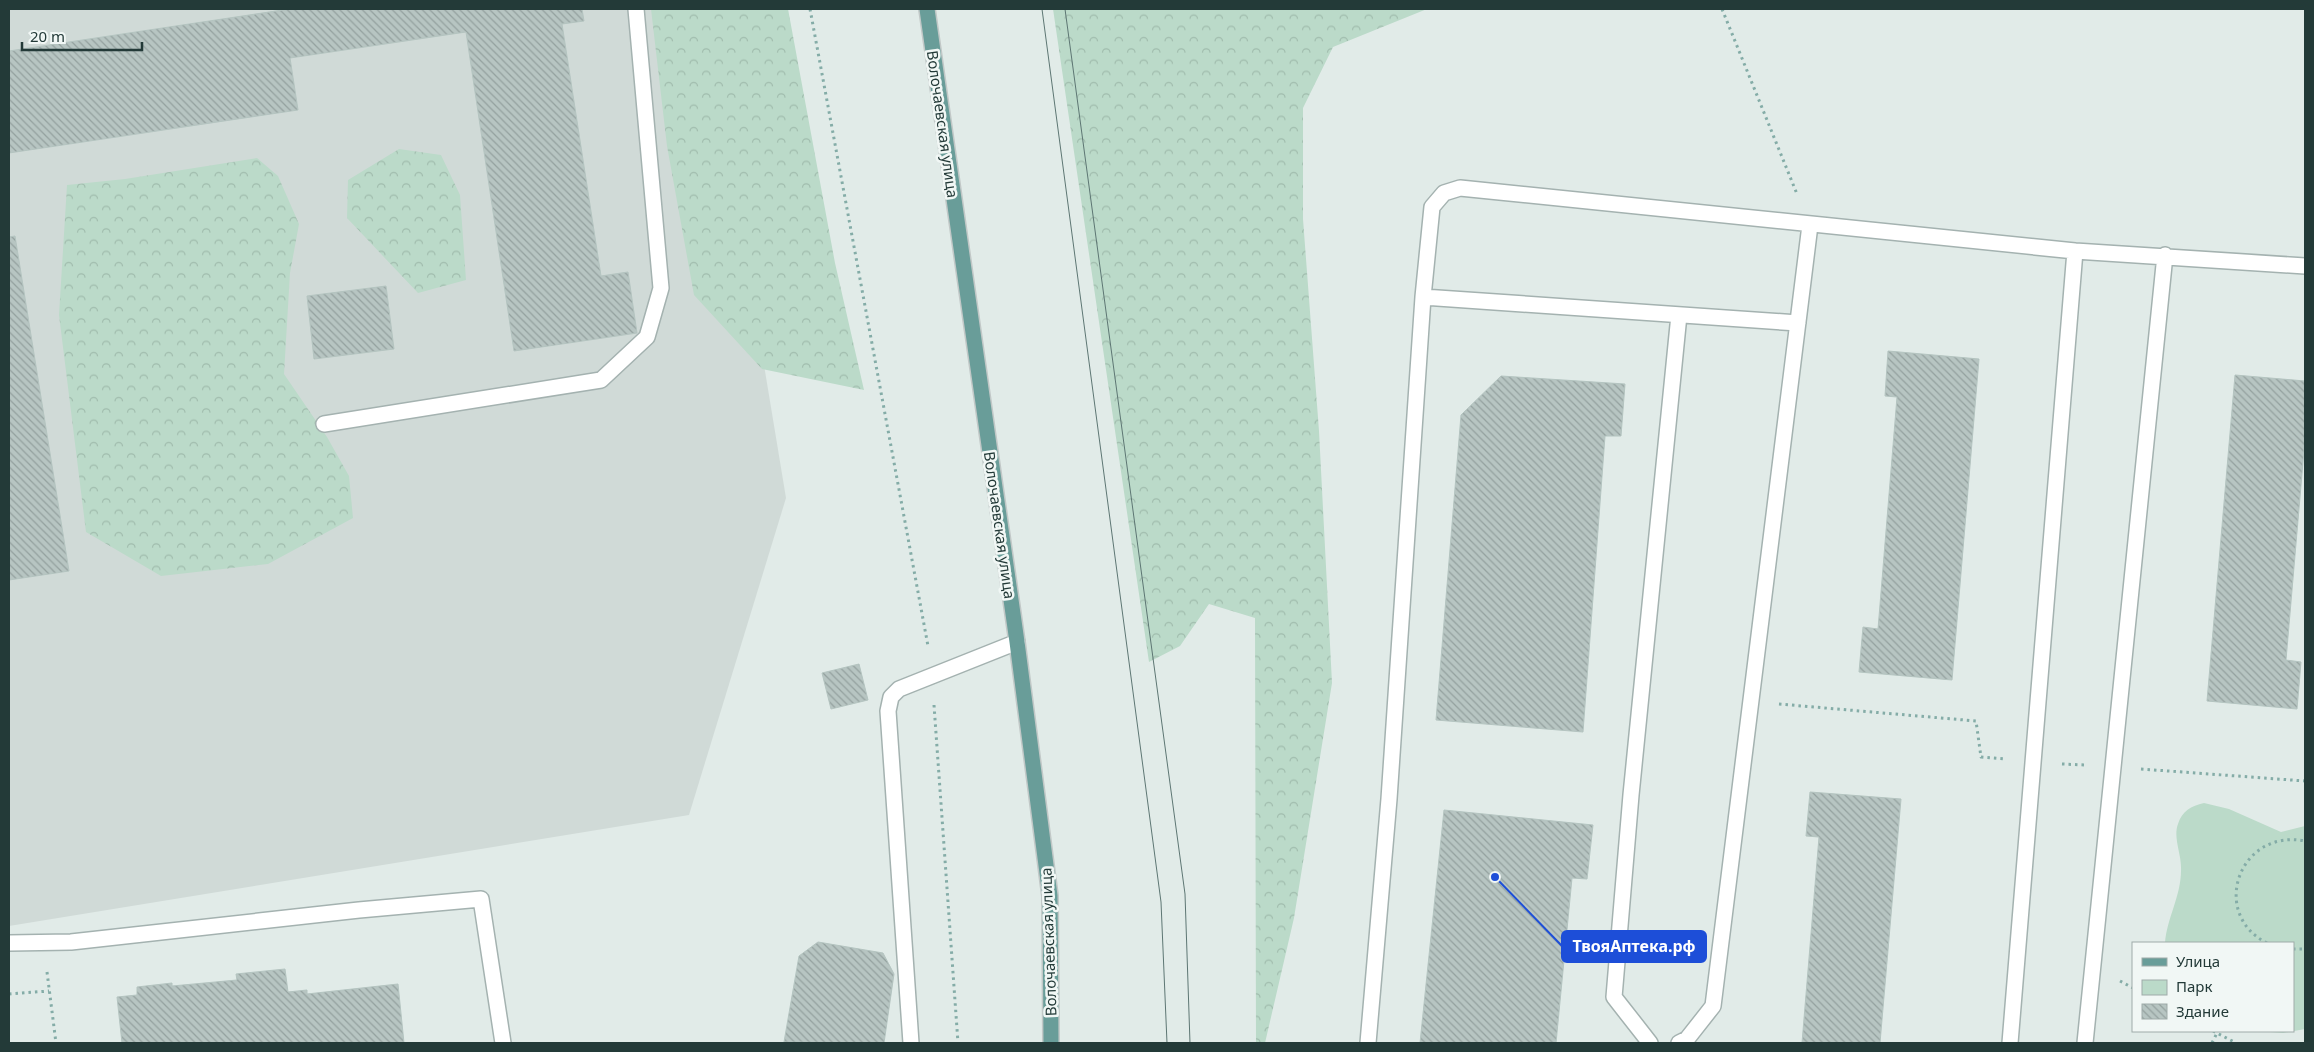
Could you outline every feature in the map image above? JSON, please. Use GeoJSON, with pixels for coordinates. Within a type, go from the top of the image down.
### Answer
{"type":"FeatureCollection","features":[{"type":"Feature","properties":{"kind":"main road","name":"Волочаевская улица"},"geometry":{"type":"LineString","coordinates":[[926,9],[1050,896],[1052,1043]]}},
{"type":"Feature","properties":{"kind":"lane"},"geometry":{"type":"LineString","coordinates":[[324,424],[602,380],[647,337],[661,288],[636,9]]}},
{"type":"Feature","properties":{"kind":"lane"},"geometry":{"type":"LineString","coordinates":[[1368,1043],[1389,799],[1423,296],[1432,207],[1444,193],[1460,188],[2075,251],[2165,255],[2305,266]]}},
{"type":"Feature","properties":{"kind":"lane"},"geometry":{"type":"LineString","coordinates":[[1679,1043],[1687,1039],[1713,1006],[1810,225]]}},
{"type":"Feature","properties":{"kind":"lane"},"geometry":{"type":"LineString","coordinates":[[2010,1043],[2075,251]]}},
{"type":"Feature","properties":{"kind":"lane"},"geometry":{"type":"LineString","coordinates":[[2085,1043],[2165,255]]}},
{"type":"Feature","properties":{"kind":"lane"},"geometry":{"type":"LineString","coordinates":[[1423,296],[1798,322]]}},
{"type":"Feature","properties":{"kind":"lane"},"geometry":{"type":"LineString","coordinates":[[1650,1043],[1614,997],[1631,795],[1679,315]]}},
{"type":"Feature","properties":{"kind":"lane"},"geometry":{"type":"LineString","coordinates":[[911,1043],[888,712],[891,697],[899,689],[1016,642]]}},
{"type":"Feature","properties":{"kind":"lane"},"geometry":{"type":"LineString","coordinates":[[9,943],[71,942],[359,910],[481,899],[503,1043]]}},
{"type":"Feature","properties":{"kind":"path"},"geometry":{"type":"LineString","coordinates":[[810,9],[932,676],[958,1043]]}},
{"type":"Feature","properties":{"kind":"path"},"geometry":{"type":"LineString","coordinates":[[1722,9],[1810,225]]}},
{"type":"Feature","properties":{"kind":"path"},"geometry":{"type":"LineString","coordinates":[[2263,942],[2255,938],[2240,916],[2236,890],[2244,864],[2264,845],[2290,838],[2305,842]]}},
{"type":"Feature","properties":{"kind":"path"},"geometry":{"type":"LineString","coordinates":[[42,942],[56,1043]]}},
{"type":"Feature","properties":{"kind":"path"},"geometry":{"type":"LineString","coordinates":[[2115,978],[2132,987]]}},
{"type":"Feature","properties":{"kind":"path"},"geometry":{"type":"LineString","coordinates":[[9,994],[49,991]]}},
{"type":"Feature","properties":{"kind":"path"},"geometry":{"type":"LineString","coordinates":[[2212,1043],[2217,1032],[2236,1043]]}},
{"type":"Feature","properties":{"kind":"shaded area"},"geometry":{"type":"Polygon","coordinates":[[[9,9],[705,9],[786,498],[689,815],[9,926],[9,9]]]}},
{"type":"Feature","properties":{"kind":"green space"},"geometry":{"type":"Polygon","coordinates":[[[651,9],[788,9],[835,263],[864,390],[762,369],[694,295],[667,146],[651,9]]]}},
{"type":"Feature","properties":{"kind":"green space"},"geometry":{"type":"Polygon","coordinates":[[[1053,9],[1427,9],[1333,47],[1303,108],[1303,219],[1319,431],[1332,683],[1294,918],[1265,1043],[1256,1043],[1255,618],[1209,604],[1180,646],[1149,662],[1053,9]]]}},
{"type":"Feature","properties":{"kind":"green space"},"geometry":{"type":"Polygon","coordinates":[[[399,149],[441,155],[460,195],[466,280],[418,293],[347,218],[348,180],[399,149]]]}},
{"type":"Feature","properties":{"kind":"green space"},"geometry":{"type":"Polygon","coordinates":[[[257,158],[278,176],[299,224],[290,273],[284,374],[327,437],[349,476],[353,518],[268,564],[161,576],[86,532],[59,315],[67,185],[125,179],[257,158]]]}},
{"type":"Feature","properties":{"kind":"green space"},"geometry":{"type":"Polygon","coordinates":[[[2204,803],[2229,809],[2281,832],[2305,826],[2305,1029],[2294,1031],[2294,942],[2165,942],[2181,877],[2181,862],[2176,834],[2178,824],[2182,816],[2195,806],[2204,803]]]}},
{"type":"Feature","properties":{"kind":"building"},"geometry":{"type":"Polygon","coordinates":[[[289,9],[582,9],[584,21],[562,24],[601,276],[628,272],[637,333],[514,351],[466,32],[290,58],[298,110],[9,153],[9,51],[289,9]]]}},
{"type":"Feature","properties":{"kind":"building"},"geometry":{"type":"Polygon","coordinates":[[[15,236],[69,571],[9,580],[9,237],[15,236]]]}},
{"type":"Feature","properties":{"kind":"building"},"geometry":{"type":"Polygon","coordinates":[[[386,286],[394,349],[314,359],[307,296],[386,286]]]}},
{"type":"Feature","properties":{"kind":"building"},"geometry":{"type":"Polygon","coordinates":[[[1888,351],[1979,359],[1952,680],[1859,672],[1863,627],[1878,629],[1897,397],[1885,396],[1888,351]]]}},
{"type":"Feature","properties":{"kind":"building"},"geometry":{"type":"Polygon","coordinates":[[[2235,375],[2305,381],[2305,439],[2286,660],[2301,662],[2297,709],[2207,701],[2235,375]]]}},
{"type":"Feature","properties":{"kind":"building"},"geometry":{"type":"Polygon","coordinates":[[[1501,376],[1625,384],[1621,436],[1605,436],[1583,732],[1436,720],[1461,415],[1501,376]]]}},
{"type":"Feature","properties":{"kind":"building"},"geometry":{"type":"Polygon","coordinates":[[[859,664],[868,700],[831,709],[822,673],[859,664]]]}},
{"type":"Feature","properties":{"kind":"building"},"geometry":{"type":"Polygon","coordinates":[[[1810,792],[1901,799],[1880,1043],[1802,1043],[1819,837],[1806,836],[1810,792]]]}},
{"type":"Feature","properties":{"kind":"building"},"geometry":{"type":"Polygon","coordinates":[[[1444,810],[1593,825],[1587,879],[1572,878],[1556,1043],[1420,1043],[1444,810]]]}},
{"type":"Feature","properties":{"kind":"building"},"geometry":{"type":"Polygon","coordinates":[[[818,942],[883,953],[894,974],[884,1043],[784,1042],[799,956],[818,942]]]}},
{"type":"Feature","properties":{"kind":"building"},"geometry":{"type":"Polygon","coordinates":[[[285,969],[288,992],[307,990],[307,994],[398,984],[404,1043],[318,1043],[318,1041],[302,1043],[122,1043],[117,997],[137,995],[137,987],[172,983],[172,986],[237,980],[236,974],[285,969]]]}},
{"type":"Feature","properties":{"kind":"tram line"},"geometry":{"type":"LineString","coordinates":[[1042,9],[1161,902],[1167,1043]]}},
{"type":"Feature","properties":{"kind":"tram line"},"geometry":{"type":"LineString","coordinates":[[1065,9],[1185,894],[1190,1043]]}},
{"type":"Feature","properties":{"kind":"place","name":"ТвояАптека.рф"},"geometry":{"type":"Point","coordinates":[1495,877]}}]}
